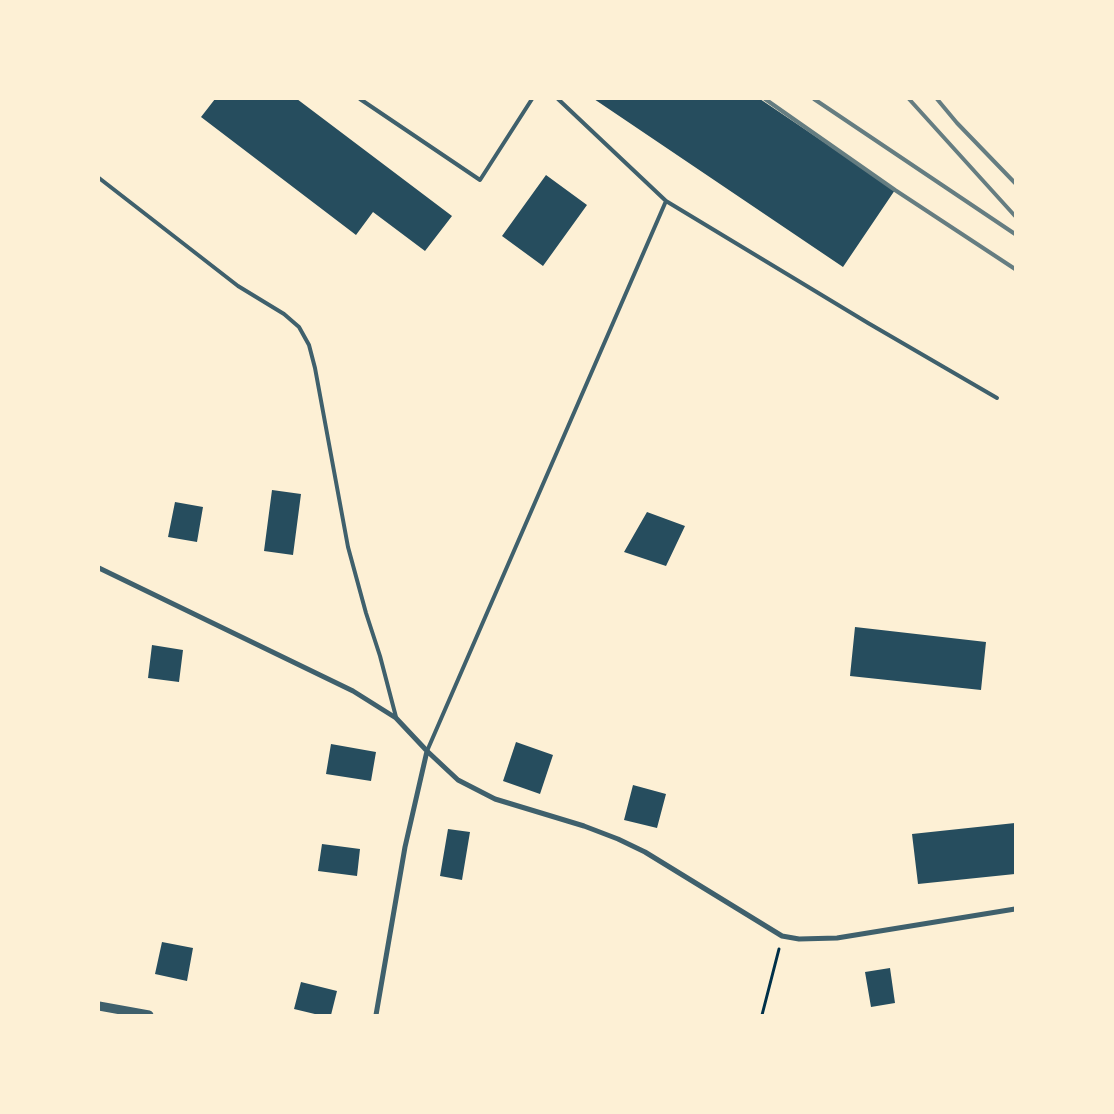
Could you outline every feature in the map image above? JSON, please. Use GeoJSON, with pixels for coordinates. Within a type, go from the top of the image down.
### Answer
{"type":"FeatureCollection","features":[{"type":"Feature","properties":{"kind":"street"},"geometry":{"type":"LineString","coordinates":[[99,568],[353,690],[396,718],[458,780],[496,799],[584,826],[618,839],[645,852],[782,936],[799,939],[838,938],[1015,909]]}},
{"type":"Feature","properties":{"kind":"street"},"geometry":{"type":"LineString","coordinates":[[376,1015],[405,847],[427,751]]}},
{"type":"Feature","properties":{"kind":"street"},"geometry":{"type":"LineString","coordinates":[[99,1006],[149,1015]]}},
{"type":"Feature","properties":{"kind":"lane"},"geometry":{"type":"LineString","coordinates":[[360,99],[480,180],[532,99]]}},
{"type":"Feature","properties":{"kind":"lane"},"geometry":{"type":"LineString","coordinates":[[558,99],[666,202],[997,398]]}},
{"type":"Feature","properties":{"kind":"lane"},"geometry":{"type":"LineString","coordinates":[[99,178],[238,286],[284,314],[299,328],[309,345],[315,368],[348,547],[396,718]]}},
{"type":"Feature","properties":{"kind":"lane"},"geometry":{"type":"LineString","coordinates":[[427,751],[666,202]]}},
{"type":"Feature","properties":{"kind":"path"},"geometry":{"type":"LineString","coordinates":[[762,1015],[782,936]]}},
{"type":"Feature","properties":{"kind":"building"},"geometry":{"type":"Polygon","coordinates":[[[215,99],[297,99],[452,216],[425,251],[373,212],[356,235],[201,117],[215,99]]]}},
{"type":"Feature","properties":{"kind":"building"},"geometry":{"type":"Polygon","coordinates":[[[594,99],[760,99],[895,190],[843,267],[594,99]]]}},
{"type":"Feature","properties":{"kind":"building"},"geometry":{"type":"Polygon","coordinates":[[[546,175],[587,205],[543,266],[502,236],[546,175]]]}},
{"type":"Feature","properties":{"kind":"building"},"geometry":{"type":"Polygon","coordinates":[[[272,490],[301,494],[293,555],[264,551],[272,490]]]}},
{"type":"Feature","properties":{"kind":"building"},"geometry":{"type":"Polygon","coordinates":[[[175,502],[203,507],[197,542],[168,537],[175,502]]]}},
{"type":"Feature","properties":{"kind":"building"},"geometry":{"type":"Polygon","coordinates":[[[647,512],[685,526],[666,566],[624,552],[647,512]]]}},
{"type":"Feature","properties":{"kind":"building"},"geometry":{"type":"Polygon","coordinates":[[[855,627],[986,642],[981,690],[850,676],[855,627]]]}},
{"type":"Feature","properties":{"kind":"building"},"geometry":{"type":"Polygon","coordinates":[[[152,645],[183,650],[179,682],[148,678],[152,645]]]}},
{"type":"Feature","properties":{"kind":"building"},"geometry":{"type":"Polygon","coordinates":[[[516,742],[553,755],[540,794],[503,781],[516,742]]]}},
{"type":"Feature","properties":{"kind":"building"},"geometry":{"type":"Polygon","coordinates":[[[331,744],[376,752],[371,781],[326,774],[331,744]]]}},
{"type":"Feature","properties":{"kind":"building"},"geometry":{"type":"Polygon","coordinates":[[[633,785],[666,794],[657,828],[624,820],[633,785]]]}},
{"type":"Feature","properties":{"kind":"building"},"geometry":{"type":"Polygon","coordinates":[[[1015,823],[1015,874],[918,884],[912,834],[1015,823]]]}},
{"type":"Feature","properties":{"kind":"building"},"geometry":{"type":"Polygon","coordinates":[[[448,829],[470,832],[462,880],[440,876],[448,829]]]}},
{"type":"Feature","properties":{"kind":"building"},"geometry":{"type":"Polygon","coordinates":[[[322,844],[360,849],[357,876],[318,871],[322,844]]]}},
{"type":"Feature","properties":{"kind":"building"},"geometry":{"type":"Polygon","coordinates":[[[162,942],[193,948],[187,981],[155,974],[162,942]]]}},
{"type":"Feature","properties":{"kind":"building"},"geometry":{"type":"Polygon","coordinates":[[[890,968],[895,1003],[871,1007],[865,972],[890,968]]]}},
{"type":"Feature","properties":{"kind":"building"},"geometry":{"type":"Polygon","coordinates":[[[301,982],[337,991],[331,1015],[319,1015],[294,1009],[301,982]]]}},
{"type":"Feature","properties":{"kind":"railway"},"geometry":{"type":"LineString","coordinates":[[765,99],[895,190],[1015,269]]}},
{"type":"Feature","properties":{"kind":"railway"},"geometry":{"type":"LineString","coordinates":[[814,99],[1015,234]]}},
{"type":"Feature","properties":{"kind":"railway"},"geometry":{"type":"LineString","coordinates":[[909,99],[1015,216]]}},
{"type":"Feature","properties":{"kind":"railway"},"geometry":{"type":"LineString","coordinates":[[937,99],[957,123],[1015,183]]}}]}
